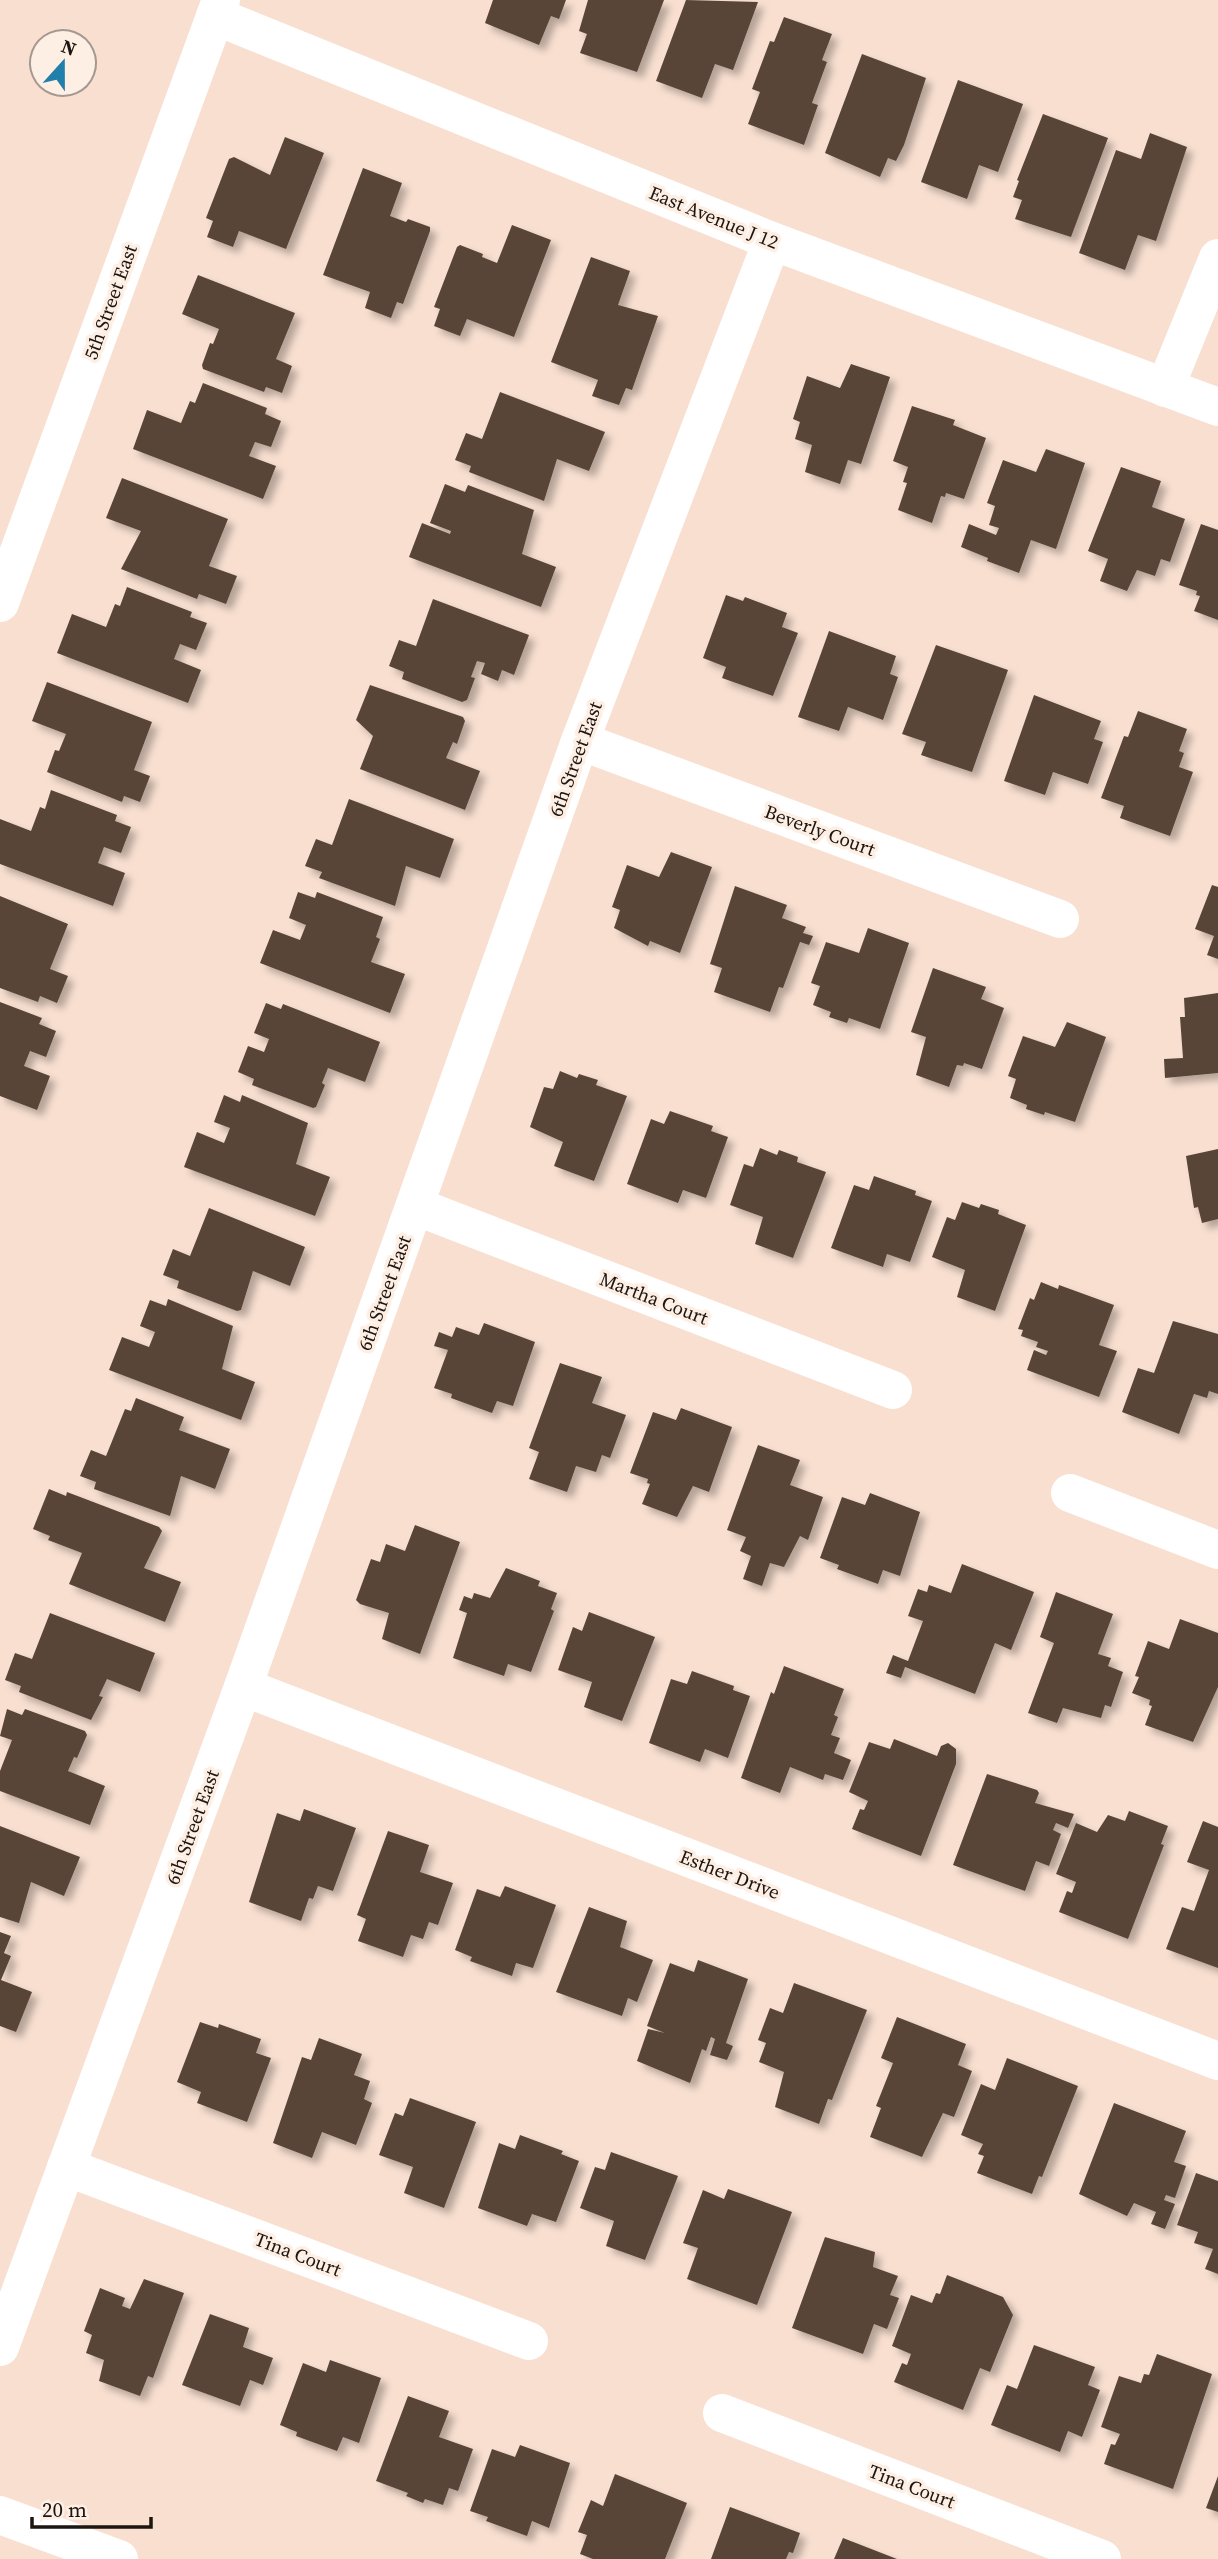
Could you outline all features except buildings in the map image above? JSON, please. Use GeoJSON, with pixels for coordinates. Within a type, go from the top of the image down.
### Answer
{"type":"FeatureCollection","features":[{"type":"Feature","properties":{"kind":"street","name":"East Avenue J 12"},"geometry":{"type":"LineString","coordinates":[[218,8],[772,241],[1218,407]]}},
{"type":"Feature","properties":{"kind":"street","name":"5th Street East"},"geometry":{"type":"LineString","coordinates":[[0,603],[218,8]]}},
{"type":"Feature","properties":{"kind":"street","name":"6th Street East"},"geometry":{"type":"LineString","coordinates":[[0,2347],[243,1687],[580,741],[772,241]]}},
{"type":"Feature","properties":{"kind":"street"},"geometry":{"type":"LineString","coordinates":[[1165,388],[1218,258]]}},
{"type":"Feature","properties":{"kind":"street","name":"Beverly Court"},"geometry":{"type":"LineString","coordinates":[[580,741],[1059,919]]}},
{"type":"Feature","properties":{"kind":"street","name":"Martha Court"},"geometry":{"type":"LineString","coordinates":[[415,1206],[893,1390]]}},
{"type":"Feature","properties":{"kind":"street"},"geometry":{"type":"LineString","coordinates":[[1070,1493],[1218,1550]]}},
{"type":"Feature","properties":{"kind":"street","name":"Esther Drive"},"geometry":{"type":"LineString","coordinates":[[243,1687],[1218,2062]]}},
{"type":"Feature","properties":{"kind":"street","name":"Tina Court"},"geometry":{"type":"LineString","coordinates":[[66,2167],[529,2341]]}},
{"type":"Feature","properties":{"kind":"street","name":"Tina Court"},"geometry":{"type":"LineString","coordinates":[[722,2413],[1102,2559]]}},
{"type":"Feature","properties":{"kind":"street"},"geometry":{"type":"LineString","coordinates":[[0,2515],[119,2559]]}}]}
